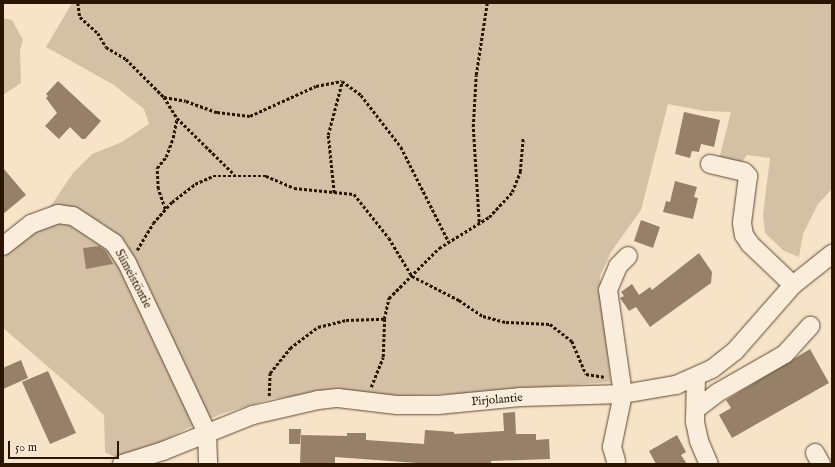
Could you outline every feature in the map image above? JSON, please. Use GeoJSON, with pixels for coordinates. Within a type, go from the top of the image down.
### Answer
{"type":"FeatureCollection","features":[{"type":"Feature","properties":{"kind":"street"},"geometry":{"type":"LineString","coordinates":[[710,164],[744,172],[748,176],[742,223],[744,235],[750,244],[793,285]]}},
{"type":"Feature","properties":{"kind":"street","name":"Siimeistöntie"},"geometry":{"type":"LineString","coordinates":[[3,246],[36,220],[51,215],[66,214],[105,235],[127,263],[207,433]]}},
{"type":"Feature","properties":{"kind":"street","name":"Pirjolantie"},"geometry":{"type":"LineString","coordinates":[[122,464],[163,451],[273,409],[328,398],[397,405],[438,405],[622,387],[664,388],[696,377],[735,351],[793,285],[832,254]]}},
{"type":"Feature","properties":{"kind":"street"},"geometry":{"type":"LineString","coordinates":[[616,461],[612,447],[622,387],[608,290],[618,266],[628,256]]}},
{"type":"Feature","properties":{"kind":"street"},"geometry":{"type":"LineString","coordinates":[[696,409],[717,393],[785,354],[810,326]]}},
{"type":"Feature","properties":{"kind":"street"},"geometry":{"type":"LineString","coordinates":[[696,377],[696,409],[699,441],[709,464]]}},
{"type":"Feature","properties":{"kind":"street"},"geometry":{"type":"LineString","coordinates":[[207,433],[208,464]]}},
{"type":"Feature","properties":{"kind":"path"},"geometry":{"type":"LineString","coordinates":[[78,3],[80,17],[98,33],[106,47],[126,59],[164,97],[177,118],[235,175]]}},
{"type":"Feature","properties":{"kind":"path"},"geometry":{"type":"LineString","coordinates":[[480,222],[473,127],[476,75],[487,3]]}},
{"type":"Feature","properties":{"kind":"path"},"geometry":{"type":"LineString","coordinates":[[164,97],[186,101],[217,112],[250,116],[316,86],[342,81],[361,95],[401,147],[449,242]]}},
{"type":"Feature","properties":{"kind":"path"},"geometry":{"type":"LineString","coordinates":[[334,193],[328,135],[342,81]]}},
{"type":"Feature","properties":{"kind":"path"},"geometry":{"type":"LineString","coordinates":[[165,210],[158,189],[157,168],[166,157],[173,138],[177,118]]}},
{"type":"Feature","properties":{"kind":"path"},"geometry":{"type":"LineString","coordinates":[[367,401],[383,357],[384,319],[389,298],[449,242],[489,217],[512,192],[520,172],[523,138]]}},
{"type":"Feature","properties":{"kind":"path"},"geometry":{"type":"LineString","coordinates":[[127,263],[142,244],[153,223],[165,210],[195,184],[213,176],[266,176],[294,188],[354,194],[389,238],[412,276],[459,300],[483,316],[506,322],[550,324],[572,341],[586,374],[622,387]]}},
{"type":"Feature","properties":{"kind":"path"},"geometry":{"type":"LineString","coordinates":[[273,409],[267,390],[270,373],[290,348],[318,327],[346,320],[384,319]]}},
{"type":"Feature","properties":{"kind":"shaded area"},"geometry":{"type":"Polygon","coordinates":[[[72,3],[832,3],[832,189],[818,204],[803,234],[799,257],[784,251],[765,233],[763,215],[770,158],[747,155],[741,163],[719,159],[731,112],[704,111],[668,104],[641,210],[611,252],[600,276],[611,382],[452,394],[393,396],[327,393],[271,399],[221,414],[188,428],[156,445],[125,457],[112,456],[105,452],[104,415],[3,328],[3,253],[38,225],[73,173],[92,154],[122,142],[149,124],[144,109],[114,85],[46,47],[72,3]]]}},
{"type":"Feature","properties":{"kind":"shaded area"},"geometry":{"type":"Polygon","coordinates":[[[3,18],[12,20],[23,40],[20,50],[21,83],[3,95],[3,18]]]}},
{"type":"Feature","properties":{"kind":"building"},"geometry":{"type":"Polygon","coordinates":[[[58,81],[101,121],[85,139],[82,139],[70,127],[59,139],[45,126],[57,113],[46,98],[48,96],[46,94],[58,81]]]}},
{"type":"Feature","properties":{"kind":"building"},"geometry":{"type":"Polygon","coordinates":[[[684,112],[720,120],[714,147],[701,144],[699,152],[692,151],[690,158],[675,154],[684,112]]]}},
{"type":"Feature","properties":{"kind":"building"},"geometry":{"type":"Polygon","coordinates":[[[3,168],[26,195],[3,214],[3,168]]]}},
{"type":"Feature","properties":{"kind":"building"},"geometry":{"type":"Polygon","coordinates":[[[675,181],[697,187],[694,197],[698,198],[693,219],[663,212],[666,201],[670,202],[675,181]]]}},
{"type":"Feature","properties":{"kind":"building"},"geometry":{"type":"Polygon","coordinates":[[[641,220],[660,227],[653,248],[634,241],[641,220]]]}},
{"type":"Feature","properties":{"kind":"building"},"geometry":{"type":"Polygon","coordinates":[[[99,246],[106,251],[113,264],[86,269],[83,248],[99,246]]]}},
{"type":"Feature","properties":{"kind":"building"},"geometry":{"type":"Polygon","coordinates":[[[699,253],[712,272],[711,283],[650,327],[636,307],[629,311],[620,298],[624,296],[621,292],[632,284],[639,295],[650,287],[652,290],[699,253]]]}},
{"type":"Feature","properties":{"kind":"building"},"geometry":{"type":"Polygon","coordinates":[[[810,349],[829,383],[732,438],[719,415],[731,408],[726,400],[810,349]]]}},
{"type":"Feature","properties":{"kind":"building"},"geometry":{"type":"Polygon","coordinates":[[[21,360],[28,378],[3,389],[3,368],[21,360]]]}},
{"type":"Feature","properties":{"kind":"building"},"geometry":{"type":"Polygon","coordinates":[[[48,371],[76,433],[50,444],[22,382],[48,371]]]}},
{"type":"Feature","properties":{"kind":"building"},"geometry":{"type":"Polygon","coordinates":[[[515,412],[516,434],[536,434],[536,440],[549,439],[550,459],[491,461],[491,464],[431,464],[335,457],[335,464],[300,464],[301,435],[347,436],[347,433],[366,433],[366,440],[424,444],[425,430],[454,432],[454,434],[504,431],[503,413],[515,412]]]}},
{"type":"Feature","properties":{"kind":"building"},"geometry":{"type":"Polygon","coordinates":[[[289,429],[301,429],[300,444],[289,444],[289,429]]]}},
{"type":"Feature","properties":{"kind":"building"},"geometry":{"type":"Polygon","coordinates":[[[677,435],[686,452],[681,455],[687,464],[656,464],[649,451],[677,435]]]}}]}
